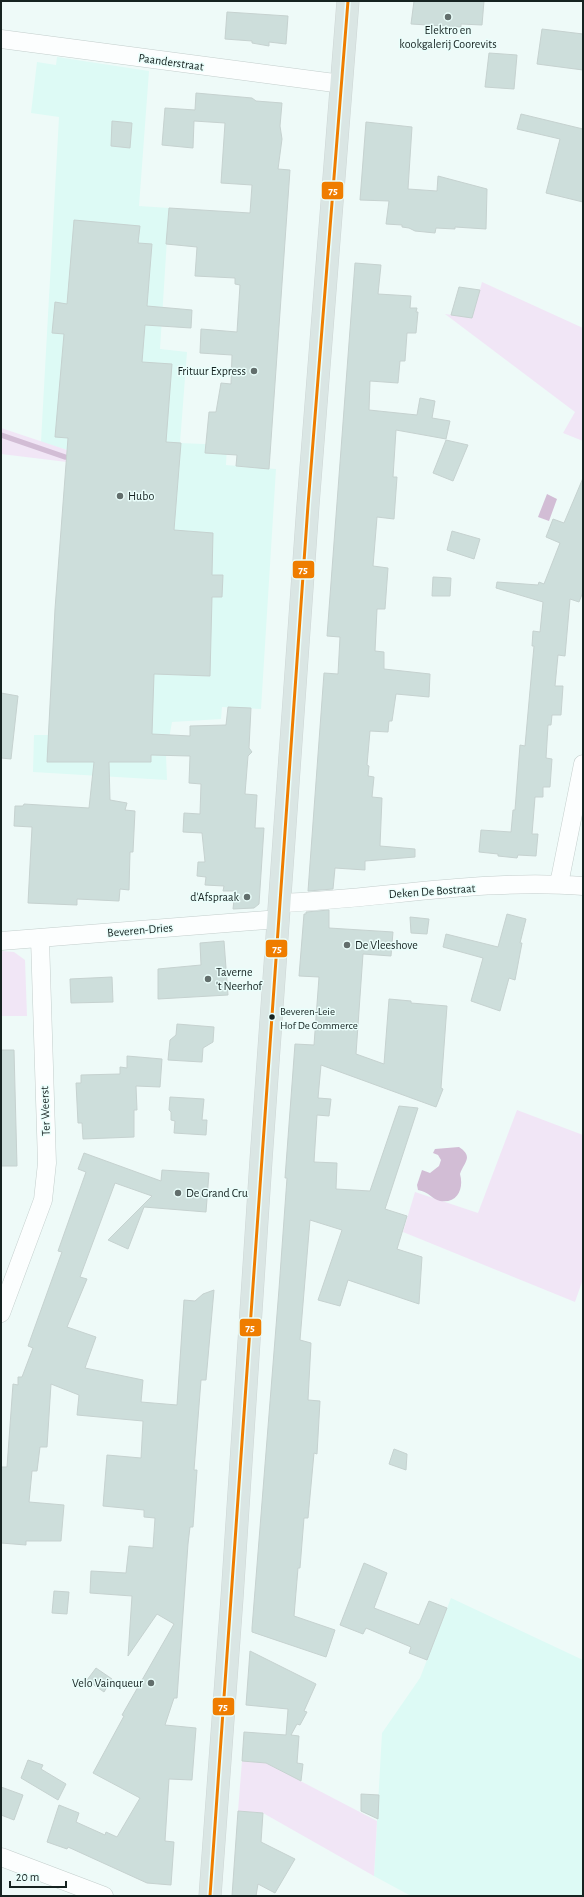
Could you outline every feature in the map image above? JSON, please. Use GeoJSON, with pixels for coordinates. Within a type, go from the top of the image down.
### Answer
{"type":"FeatureCollection","features":[{"type":"Feature","properties":{"kind":"main road"},"geometry":{"type":"LineString","coordinates":[[210,1896],[307,521],[348,1]]}},
{"type":"Feature","properties":{"kind":"street","name":"Paanderstraat"},"geometry":{"type":"LineString","coordinates":[[1,38],[342,84]]}},
{"type":"Feature","properties":{"kind":"street"},"geometry":{"type":"LineString","coordinates":[[559,884],[583,764]]}},
{"type":"Feature","properties":{"kind":"street","name":"Deken De Bostraat"},"geometry":{"type":"LineString","coordinates":[[280,911],[502,886],[559,884],[583,886]]}},
{"type":"Feature","properties":{"kind":"street","name":"Beveren-Dries"},"geometry":{"type":"LineString","coordinates":[[1,941],[280,911]]}},
{"type":"Feature","properties":{"kind":"street","name":"Ter Weerst"},"geometry":{"type":"LineString","coordinates":[[1,1312],[7,1274],[43,1200],[48,1163],[40,938]]}},
{"type":"Feature","properties":{"kind":"street"},"geometry":{"type":"LineString","coordinates":[[1,1857],[104,1896]]}},
{"type":"Feature","properties":{"kind":"shaded area"},"geometry":{"type":"Polygon","coordinates":[[[57,57],[149,71],[139,206],[169,208],[160,349],[187,352],[180,443],[227,445],[226,465],[276,469],[261,709],[222,707],[221,719],[172,722],[166,755],[167,780],[33,772],[34,735],[48,735],[67,450],[41,442],[59,117],[31,113],[37,62],[56,65],[57,57]]]}},
{"type":"Feature","properties":{"kind":"shaded area"},"geometry":{"type":"Polygon","coordinates":[[[482,282],[583,328],[583,441],[563,433],[575,412],[445,314],[472,318],[482,282]]]}},
{"type":"Feature","properties":{"kind":"shaded area"},"geometry":{"type":"Polygon","coordinates":[[[1,428],[67,450],[67,462],[1,454],[1,428]]]}},
{"type":"Feature","properties":{"kind":"shaded area"},"geometry":{"type":"Polygon","coordinates":[[[547,494],[557,499],[549,521],[538,517],[547,494]]]}},
{"type":"Feature","properties":{"kind":"shaded area"},"geometry":{"type":"Polygon","coordinates":[[[1,951],[14,952],[25,960],[27,1016],[1,1016],[1,951]]]}},
{"type":"Feature","properties":{"kind":"shaded area"},"geometry":{"type":"Polygon","coordinates":[[[517,1110],[583,1135],[583,1279],[575,1302],[403,1232],[415,1192],[478,1213],[517,1110]]]}},
{"type":"Feature","properties":{"kind":"shaded area"},"geometry":{"type":"Polygon","coordinates":[[[459,1147],[466,1154],[467,1160],[460,1174],[461,1185],[458,1194],[451,1200],[440,1201],[425,1192],[418,1190],[417,1185],[422,1170],[430,1173],[439,1166],[441,1160],[438,1155],[433,1153],[435,1149],[459,1147]]]}},
{"type":"Feature","properties":{"kind":"shaded area"},"geometry":{"type":"Polygon","coordinates":[[[451,1598],[583,1660],[583,1896],[411,1896],[374,1876],[382,1733],[420,1678],[451,1598]]]}},
{"type":"Feature","properties":{"kind":"shaded area"},"geometry":{"type":"Polygon","coordinates":[[[242,1761],[266,1763],[377,1821],[374,1876],[263,1813],[238,1811],[242,1761]]]}},
{"type":"Feature","properties":{"kind":"building","name":"Elektro en kookgalerij Coorevits"},"geometry":{"type":"Polygon","coordinates":[[[414,1],[484,1],[482,25],[461,24],[461,27],[411,24],[414,1]]]}},
{"type":"Feature","properties":{"kind":"building"},"geometry":{"type":"Polygon","coordinates":[[[227,12],[288,16],[286,44],[269,42],[269,46],[252,43],[252,41],[225,39],[227,12]]]}},
{"type":"Feature","properties":{"kind":"building"},"geometry":{"type":"Polygon","coordinates":[[[542,29],[583,34],[583,70],[537,64],[542,29]]]}},
{"type":"Feature","properties":{"kind":"building"},"geometry":{"type":"Polygon","coordinates":[[[489,53],[517,55],[514,89],[485,87],[489,53]]]}},
{"type":"Feature","properties":{"kind":"building"},"geometry":{"type":"Polygon","coordinates":[[[196,93],[252,98],[256,101],[282,103],[280,126],[282,139],[278,169],[290,170],[269,469],[236,466],[237,455],[205,453],[209,412],[216,412],[221,383],[231,384],[232,355],[200,353],[201,329],[237,332],[240,285],[235,284],[235,278],[195,276],[197,247],[166,244],[169,208],[250,213],[252,185],[221,183],[225,123],[194,121],[193,148],[162,145],[165,108],[195,110],[196,93]]]}},
{"type":"Feature","properties":{"kind":"building"},"geometry":{"type":"Polygon","coordinates":[[[521,114],[583,129],[583,202],[546,193],[560,139],[517,129],[521,114]]]}},
{"type":"Feature","properties":{"kind":"building"},"geometry":{"type":"Polygon","coordinates":[[[112,121],[132,123],[130,148],[111,146],[112,121]]]}},
{"type":"Feature","properties":{"kind":"building"},"geometry":{"type":"Polygon","coordinates":[[[366,122],[412,127],[408,189],[437,191],[438,176],[487,189],[486,229],[455,227],[455,229],[436,228],[435,233],[415,231],[402,227],[402,225],[386,224],[389,201],[360,200],[366,122]]]}},
{"type":"Feature","properties":{"kind":"building","name":"Hubo"},"geometry":{"type":"Polygon","coordinates":[[[74,220],[140,226],[138,243],[152,244],[147,306],[192,310],[191,328],[145,325],[142,362],[172,364],[166,442],[181,443],[174,530],[213,533],[212,575],[223,575],[222,597],[212,597],[210,676],[154,674],[152,734],[190,736],[190,726],[226,725],[228,707],[251,708],[249,748],[252,752],[248,756],[245,794],[257,795],[255,828],[264,828],[259,904],[254,908],[233,909],[235,891],[223,891],[224,886],[205,885],[206,877],[197,876],[198,862],[205,862],[202,833],[183,832],[184,813],[200,814],[201,784],[189,783],[190,756],[151,755],[151,762],[109,762],[110,800],[127,803],[125,810],[135,811],[133,852],[130,852],[129,890],[120,889],[119,901],[77,899],[77,905],[28,903],[32,827],[14,826],[15,806],[23,806],[24,804],[89,808],[94,762],[47,762],[55,609],[68,438],[55,437],[64,334],[52,333],[55,302],[67,304],[74,220]]]}},
{"type":"Feature","properties":{"kind":"building"},"geometry":{"type":"Polygon","coordinates":[[[355,263],[381,265],[378,294],[411,296],[410,308],[417,308],[416,312],[418,312],[416,333],[407,333],[405,361],[400,361],[398,383],[370,381],[369,410],[417,415],[420,398],[435,401],[432,418],[450,421],[446,439],[396,430],[393,477],[397,477],[394,519],[377,517],[373,566],[388,568],[385,609],[377,609],[375,651],[384,652],[384,669],[430,674],[429,697],[396,694],[392,721],[389,721],[388,732],[370,731],[367,765],[369,766],[368,776],[374,777],[372,797],[382,798],[380,846],[415,849],[415,857],[365,861],[365,870],[335,868],[333,889],[308,891],[324,673],[338,674],[340,637],[327,636],[355,263]]]}},
{"type":"Feature","properties":{"kind":"building"},"geometry":{"type":"Polygon","coordinates":[[[459,287],[480,290],[472,318],[451,315],[459,287]]]}},
{"type":"Feature","properties":{"kind":"building"},"geometry":{"type":"Polygon","coordinates":[[[446,440],[468,445],[453,481],[433,473],[446,440]]]}},
{"type":"Feature","properties":{"kind":"building"},"geometry":{"type":"Polygon","coordinates":[[[583,478],[583,592],[579,602],[570,599],[565,656],[558,655],[555,686],[563,686],[561,715],[552,715],[551,725],[548,725],[546,758],[552,759],[550,787],[543,787],[543,797],[535,797],[532,834],[538,834],[536,856],[518,855],[517,858],[479,852],[481,830],[511,832],[513,810],[515,810],[520,745],[525,746],[534,646],[532,646],[533,631],[540,632],[543,602],[496,588],[497,582],[538,585],[539,582],[544,584],[560,543],[546,537],[553,519],[564,523],[583,478]]]}},
{"type":"Feature","properties":{"kind":"building"},"geometry":{"type":"Polygon","coordinates":[[[452,531],[480,539],[474,559],[447,550],[452,531]]]}},
{"type":"Feature","properties":{"kind":"building"},"geometry":{"type":"Polygon","coordinates":[[[433,577],[451,578],[450,596],[432,596],[433,577]]]}},
{"type":"Feature","properties":{"kind":"building"},"geometry":{"type":"Polygon","coordinates":[[[1,693],[18,696],[11,759],[1,758],[1,693]]]}},
{"type":"Feature","properties":{"kind":"building"},"geometry":{"type":"Polygon","coordinates":[[[329,910],[329,928],[393,932],[391,956],[363,954],[356,1054],[384,1064],[389,999],[411,1001],[411,1003],[447,1006],[441,1088],[443,1089],[436,1107],[321,1065],[318,1098],[331,1099],[329,1116],[317,1115],[314,1162],[337,1163],[336,1189],[370,1191],[399,1106],[418,1108],[385,1209],[407,1216],[397,1249],[422,1257],[419,1304],[348,1280],[340,1306],[318,1300],[342,1230],[310,1220],[300,1340],[311,1343],[308,1400],[320,1401],[317,1454],[314,1453],[308,1518],[304,1518],[294,1616],[335,1630],[326,1657],[252,1632],[252,1628],[279,1289],[287,1178],[285,1178],[295,1044],[314,1045],[319,977],[299,976],[304,914],[306,914],[306,912],[329,910]]]}},
{"type":"Feature","properties":{"kind":"building"},"geometry":{"type":"Polygon","coordinates":[[[507,914],[526,919],[520,943],[522,943],[515,980],[509,978],[500,1011],[471,1001],[483,958],[443,947],[446,934],[498,947],[507,914]]]}},
{"type":"Feature","properties":{"kind":"building"},"geometry":{"type":"Polygon","coordinates":[[[410,917],[429,919],[427,934],[411,933],[410,917]]]}},
{"type":"Feature","properties":{"kind":"building"},"geometry":{"type":"Polygon","coordinates":[[[224,941],[228,995],[158,999],[158,969],[201,965],[200,943],[224,941]]]}},
{"type":"Feature","properties":{"kind":"building"},"geometry":{"type":"Polygon","coordinates":[[[112,977],[113,1002],[71,1003],[70,979],[112,977]]]}},
{"type":"Feature","properties":{"kind":"building"},"geometry":{"type":"Polygon","coordinates":[[[177,1024],[214,1027],[213,1042],[203,1048],[202,1062],[168,1060],[170,1040],[176,1035],[177,1024]]]}},
{"type":"Feature","properties":{"kind":"building"},"geometry":{"type":"Polygon","coordinates":[[[1,1050],[14,1050],[17,1166],[1,1166],[1,1050]]]}},
{"type":"Feature","properties":{"kind":"building"},"geometry":{"type":"Polygon","coordinates":[[[127,1056],[162,1059],[160,1087],[136,1086],[137,1110],[134,1110],[134,1137],[83,1139],[82,1123],[78,1123],[76,1083],[81,1083],[81,1075],[120,1074],[120,1067],[127,1068],[127,1056]]]}},
{"type":"Feature","properties":{"kind":"building"},"geometry":{"type":"Polygon","coordinates":[[[170,1097],[204,1099],[202,1120],[207,1120],[206,1135],[174,1133],[175,1121],[171,1120],[171,1112],[169,1110],[170,1097]]]}},
{"type":"Feature","properties":{"kind":"building"},"geometry":{"type":"Polygon","coordinates":[[[84,1153],[161,1181],[162,1170],[209,1173],[206,1212],[144,1207],[128,1249],[108,1240],[152,1196],[115,1183],[80,1277],[87,1279],[67,1327],[96,1337],[85,1368],[143,1380],[141,1402],[177,1405],[184,1300],[195,1301],[203,1294],[214,1290],[206,1380],[201,1380],[194,1470],[197,1470],[193,1527],[190,1527],[188,1544],[177,1698],[174,1698],[165,1725],[196,1728],[192,1780],[169,1779],[165,1841],[174,1842],[171,1885],[147,1883],[68,1847],[67,1849],[47,1842],[59,1805],[79,1813],[76,1822],[105,1835],[106,1832],[117,1837],[140,1798],[93,1773],[124,1716],[122,1715],[174,1624],[157,1614],[128,1656],[132,1596],[90,1593],[91,1571],[126,1573],[129,1546],[153,1548],[155,1518],[144,1517],[144,1510],[103,1506],[107,1455],[141,1458],[143,1421],[77,1415],[79,1395],[51,1384],[47,1447],[40,1447],[37,1471],[32,1471],[29,1502],[64,1505],[61,1541],[26,1541],[26,1545],[1,1543],[1,1467],[7,1467],[13,1384],[18,1385],[18,1377],[22,1377],[33,1348],[28,1346],[62,1252],[58,1251],[86,1172],[78,1169],[84,1153]]]}},
{"type":"Feature","properties":{"kind":"building"},"geometry":{"type":"Polygon","coordinates":[[[394,1449],[407,1454],[406,1470],[389,1464],[394,1449]]]}},
{"type":"Feature","properties":{"kind":"building"},"geometry":{"type":"Polygon","coordinates":[[[364,1563],[387,1573],[374,1608],[419,1625],[429,1601],[447,1608],[427,1660],[409,1653],[411,1647],[366,1628],[363,1634],[340,1625],[364,1563]]]}},
{"type":"Feature","properties":{"kind":"building"},"geometry":{"type":"Polygon","coordinates":[[[54,1591],[69,1592],[67,1614],[52,1613],[54,1591]]]}},
{"type":"Feature","properties":{"kind":"building"},"geometry":{"type":"Polygon","coordinates":[[[250,1651],[316,1684],[304,1711],[307,1712],[300,1725],[297,1724],[291,1735],[299,1736],[297,1763],[303,1764],[301,1781],[266,1763],[242,1761],[244,1732],[286,1735],[288,1709],[246,1705],[250,1651]]]}},
{"type":"Feature","properties":{"kind":"building"},"geometry":{"type":"Polygon","coordinates":[[[96,1668],[112,1679],[104,1692],[87,1680],[96,1668]]]}},
{"type":"Feature","properties":{"kind":"building"},"geometry":{"type":"Polygon","coordinates":[[[28,1760],[43,1765],[41,1769],[66,1784],[58,1800],[21,1778],[28,1760]]]}},
{"type":"Feature","properties":{"kind":"building"},"geometry":{"type":"Polygon","coordinates":[[[1,1787],[23,1795],[14,1820],[1,1815],[1,1787]]]}},
{"type":"Feature","properties":{"kind":"building"},"geometry":{"type":"Polygon","coordinates":[[[361,1794],[379,1795],[378,1819],[361,1811],[361,1794]]]}},
{"type":"Feature","properties":{"kind":"building"},"geometry":{"type":"Polygon","coordinates":[[[238,1811],[263,1813],[261,1842],[295,1859],[275,1893],[258,1884],[256,1896],[232,1896],[238,1811]]]}},
{"type":"Feature","properties":{"kind":"waterway"},"geometry":{"type":"LineString","coordinates":[[1,435],[65,457]]}},
{"type":"Feature","properties":{"kind":"transit line","name":"75"},"geometry":{"type":"LineString","coordinates":[[210,1896],[308,505],[348,1]]}},
{"type":"Feature","properties":{"kind":"place","name":"Elektro en kookgalerij Coorevits"},"geometry":{"type":"Point","coordinates":[448,17]}},
{"type":"Feature","properties":{"kind":"place","name":"Frituur Express"},"geometry":{"type":"Point","coordinates":[254,371]}},
{"type":"Feature","properties":{"kind":"place","name":"Hubo"},"geometry":{"type":"Point","coordinates":[120,496]}},
{"type":"Feature","properties":{"kind":"place","name":"d'Afspraak"},"geometry":{"type":"Point","coordinates":[247,897]}},
{"type":"Feature","properties":{"kind":"place","name":"De Vleeshove"},"geometry":{"type":"Point","coordinates":[347,945]}},
{"type":"Feature","properties":{"kind":"place","name":"Taverne 't Neerhof"},"geometry":{"type":"Point","coordinates":[208,979]}},
{"type":"Feature","properties":{"kind":"place","name":"Beveren-Leie Hof De Commerce"},"geometry":{"type":"Point","coordinates":[272,1017]}},
{"type":"Feature","properties":{"kind":"place","name":"De Grand Cru"},"geometry":{"type":"Point","coordinates":[178,1193]}},
{"type":"Feature","properties":{"kind":"place","name":"Velo Vainqueur"},"geometry":{"type":"Point","coordinates":[151,1683]}}]}
